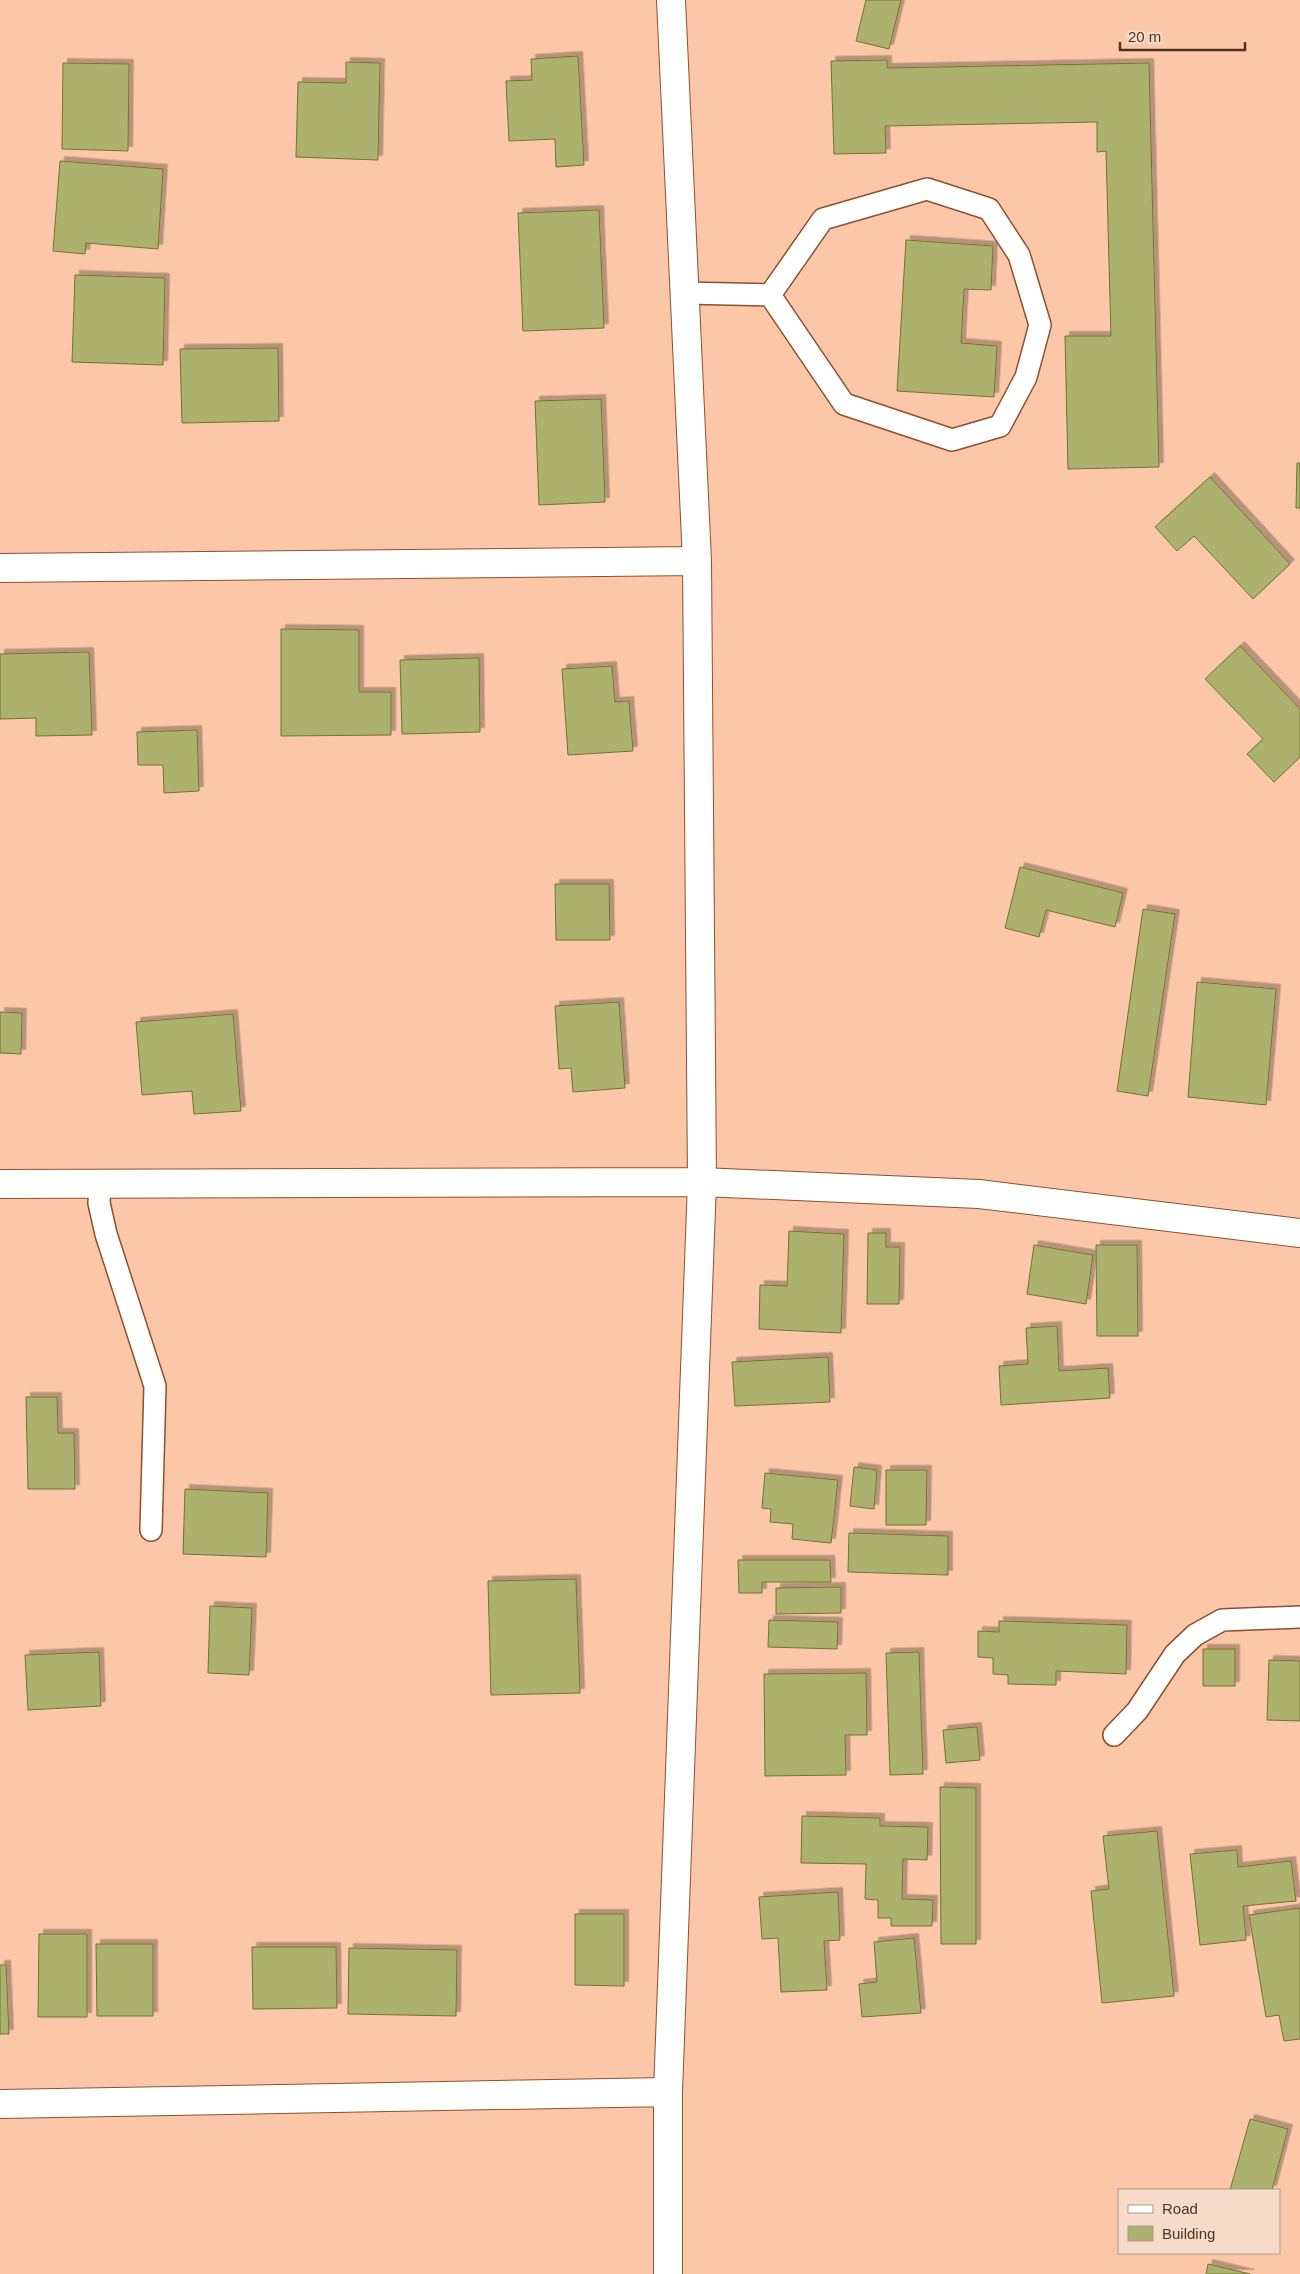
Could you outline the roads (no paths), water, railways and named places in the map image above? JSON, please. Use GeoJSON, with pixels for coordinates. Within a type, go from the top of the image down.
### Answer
{"type":"FeatureCollection","features":[{"type":"Feature","properties":{"kind":"street"},"geometry":{"type":"LineString","coordinates":[[668,2274],[668,2092],[702,1182],[698,561],[671,0]]}},
{"type":"Feature","properties":{"kind":"street"},"geometry":{"type":"LineString","coordinates":[[0,568],[698,561]]}},
{"type":"Feature","properties":{"kind":"street"},"geometry":{"type":"LineString","coordinates":[[0,1184],[702,1182],[979,1194],[1300,1233]]}},
{"type":"Feature","properties":{"kind":"street"},"geometry":{"type":"LineString","coordinates":[[0,2104],[668,2092]]}},
{"type":"Feature","properties":{"kind":"lane"},"geometry":{"type":"LineString","coordinates":[[927,189],[989,209],[1019,255],[1040,325],[1026,377],[1000,426],[952,440],[844,404],[770,295],[823,219],[927,189]]}},
{"type":"Feature","properties":{"kind":"lane"},"geometry":{"type":"LineString","coordinates":[[685,293],[770,295]]}},
{"type":"Feature","properties":{"kind":"lane"},"geometry":{"type":"LineString","coordinates":[[100,1184],[99,1203],[106,1234],[155,1386],[151,1530]]}},
{"type":"Feature","properties":{"kind":"lane"},"geometry":{"type":"LineString","coordinates":[[1114,1735],[1137,1711],[1175,1654],[1195,1635],[1222,1620],[1300,1617]]}}]}
